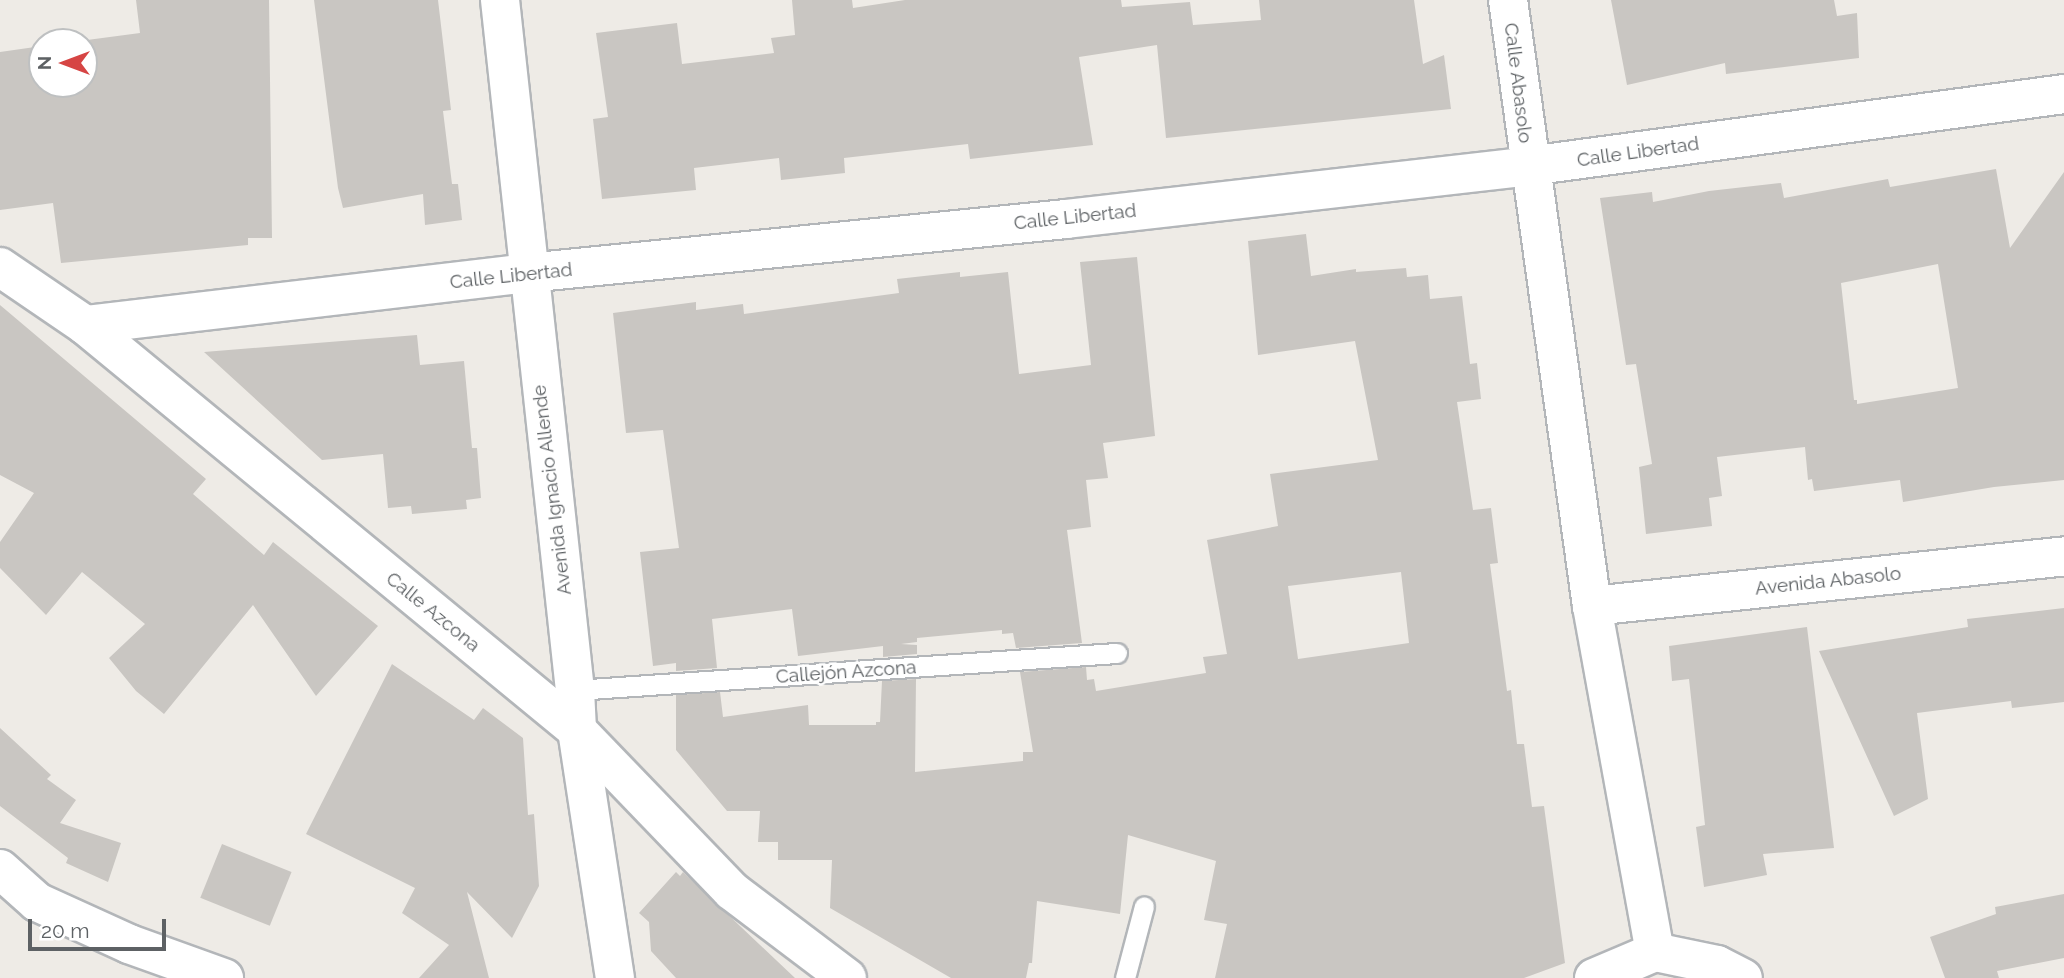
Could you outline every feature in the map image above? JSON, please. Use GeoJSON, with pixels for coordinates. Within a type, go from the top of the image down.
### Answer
{"type":"FeatureCollection","features":[{"type":"Feature","properties":{"kind":"street","name":"Avenida Ignacio Allende"},"geometry":{"type":"LineString","coordinates":[[500,0],[527,274],[575,690],[577,730],[615,978]]}},
{"type":"Feature","properties":{"kind":"street","name":"Calle Abasolo"},"geometry":{"type":"LineString","coordinates":[[1508,0],[1529,166]]}},
{"type":"Feature","properties":{"kind":"street","name":"Calle Libertad"},"geometry":{"type":"LineString","coordinates":[[85,325],[527,274],[1066,219],[1529,166],[2064,94]]}},
{"type":"Feature","properties":{"kind":"street"},"geometry":{"type":"LineString","coordinates":[[1529,166],[1592,606],[1655,952]]}},
{"type":"Feature","properties":{"kind":"street","name":"Calle Azcona"},"geometry":{"type":"LineString","coordinates":[[0,267],[85,325],[577,730],[732,891],[848,978]]}},
{"type":"Feature","properties":{"kind":"street","name":"Avenida Abasolo"},"geometry":{"type":"LineString","coordinates":[[1592,606],[2064,556]]}},
{"type":"Feature","properties":{"kind":"street"},"geometry":{"type":"LineString","coordinates":[[0,869],[37,902],[129,944],[224,978]]}},
{"type":"Feature","properties":{"kind":"street"},"geometry":{"type":"LineString","coordinates":[[1594,978],[1655,952],[1717,965],[1743,978]]}},
{"type":"Feature","properties":{"kind":"lane","name":"Callejón Azcona"},"geometry":{"type":"LineString","coordinates":[[575,690],[1117,653]]}},
{"type":"Feature","properties":{"kind":"lane"},"geometry":{"type":"LineString","coordinates":[[1125,978],[1144,906]]}},
{"type":"Feature","properties":{"kind":"building"},"geometry":{"type":"Polygon","coordinates":[[[136,0],[269,0],[272,238],[248,238],[248,245],[61,263],[53,203],[0,210],[0,52],[28,48],[28,98],[98,98],[98,39],[140,33],[136,0]]]}},
{"type":"Feature","properties":{"kind":"building"},"geometry":{"type":"Polygon","coordinates":[[[314,0],[438,0],[451,110],[443,111],[452,184],[458,184],[462,220],[425,225],[423,194],[343,208],[338,188],[314,0]]]}},
{"type":"Feature","properties":{"kind":"building"},"geometry":{"type":"Polygon","coordinates":[[[792,0],[852,0],[853,8],[905,0],[1121,0],[1122,7],[1190,2],[1193,25],[1261,20],[1259,0],[1414,0],[1423,64],[1444,55],[1451,109],[1166,138],[1157,45],[1079,57],[1093,145],[970,159],[968,144],[844,158],[845,173],[781,180],[779,158],[694,168],[696,190],[602,199],[593,119],[608,117],[596,33],[677,23],[682,64],[774,53],[771,38],[795,35],[792,0]]]}},
{"type":"Feature","properties":{"kind":"building"},"geometry":{"type":"Polygon","coordinates":[[[1611,0],[1834,0],[1837,16],[1857,13],[1859,58],[1726,74],[1725,63],[1627,85],[1611,0]]]}},
{"type":"Feature","properties":{"kind":"building"},"geometry":{"type":"Polygon","coordinates":[[[1996,169],[2010,248],[2064,172],[2064,480],[1994,487],[1903,502],[1900,480],[1814,491],[1812,479],[1808,480],[1805,447],[1717,457],[1722,496],[1709,498],[1712,526],[1646,534],[1639,467],[1652,464],[1636,364],[1626,365],[1600,198],[1652,192],[1653,202],[1709,191],[1781,183],[1784,198],[1888,179],[1890,187],[1996,169]],[[1938,264],[1841,283],[1854,400],[1857,400],[1857,404],[1958,388],[1938,264]]]}},
{"type":"Feature","properties":{"kind":"building"},"geometry":{"type":"Polygon","coordinates":[[[1306,234],[1311,276],[1356,269],[1356,272],[1406,268],[1407,277],[1428,275],[1430,299],[1462,296],[1470,364],[1477,363],[1481,399],[1457,402],[1473,510],[1491,508],[1498,563],[1490,564],[1507,691],[1511,690],[1517,744],[1524,744],[1532,807],[1544,806],[1565,963],[1524,978],[1215,978],[1227,924],[1204,920],[1216,861],[1128,835],[1120,914],[1037,901],[1032,963],[1029,963],[1026,978],[951,978],[830,908],[832,860],[778,860],[778,842],[758,842],[760,811],[727,811],[676,750],[676,695],[720,692],[723,717],[808,705],[809,725],[876,725],[876,722],[880,722],[882,681],[916,679],[915,772],[1023,761],[1023,752],[1033,752],[1020,672],[1086,667],[1087,680],[1094,679],[1096,691],[1206,673],[1203,657],[1227,654],[1207,540],[1278,526],[1270,474],[1378,460],[1355,341],[1258,355],[1248,241],[1306,234]],[[1401,572],[1288,586],[1298,659],[1409,643],[1401,572]]]}},
{"type":"Feature","properties":{"kind":"building"},"geometry":{"type":"Polygon","coordinates":[[[1137,257],[1155,436],[1103,443],[1108,478],[1086,480],[1091,527],[1067,530],[1082,643],[1016,648],[1013,633],[1002,634],[1002,630],[917,638],[917,642],[901,644],[917,645],[917,654],[883,657],[883,646],[798,656],[792,609],[712,619],[717,668],[676,671],[676,663],[653,666],[640,552],[679,548],[663,430],[626,433],[613,313],[696,302],[696,310],[743,304],[744,314],[899,293],[897,279],[960,272],[960,277],[1008,272],[1019,374],[1091,365],[1080,262],[1137,257]]]}},
{"type":"Feature","properties":{"kind":"building"},"geometry":{"type":"Polygon","coordinates":[[[0,305],[206,479],[193,494],[264,555],[273,542],[378,626],[316,696],[253,605],[164,714],[136,691],[109,658],[145,624],[82,572],[46,615],[0,568],[0,542],[34,493],[0,475],[0,305]]]}},
{"type":"Feature","properties":{"kind":"building"},"geometry":{"type":"Polygon","coordinates":[[[417,335],[420,365],[464,361],[472,448],[477,448],[481,498],[466,500],[467,509],[412,514],[411,506],[388,508],[383,454],[322,460],[204,352],[417,335]]]}},
{"type":"Feature","properties":{"kind":"building"},"geometry":{"type":"Polygon","coordinates":[[[2064,608],[2064,702],[2012,708],[2011,701],[1917,713],[1928,799],[1894,816],[1819,651],[1968,627],[1967,619],[2064,608]]]}},
{"type":"Feature","properties":{"kind":"building"},"geometry":{"type":"Polygon","coordinates":[[[1807,627],[1834,848],[1763,854],[1767,875],[1704,887],[1696,827],[1705,825],[1689,679],[1672,681],[1669,646],[1807,627]]]}},
{"type":"Feature","properties":{"kind":"building"},"geometry":{"type":"Polygon","coordinates":[[[392,664],[474,720],[483,708],[523,738],[528,815],[534,814],[539,886],[512,938],[467,892],[489,978],[419,978],[449,945],[402,913],[415,888],[306,834],[392,664]]]}},
{"type":"Feature","properties":{"kind":"building"},"geometry":{"type":"Polygon","coordinates":[[[0,728],[51,775],[47,779],[76,800],[60,823],[121,843],[108,882],[66,863],[68,858],[0,806],[0,728]]]}},
{"type":"Feature","properties":{"kind":"building"},"geometry":{"type":"Polygon","coordinates":[[[222,844],[292,872],[270,926],[200,898],[222,844]]]}},
{"type":"Feature","properties":{"kind":"building"},"geometry":{"type":"Polygon","coordinates":[[[676,872],[680,876],[683,872],[795,978],[676,978],[651,951],[649,922],[639,913],[676,872]]]}},
{"type":"Feature","properties":{"kind":"building"},"geometry":{"type":"Polygon","coordinates":[[[2064,894],[2064,958],[1997,971],[1999,978],[1945,978],[1930,937],[1996,914],[1995,907],[2064,894]]]}}]}
